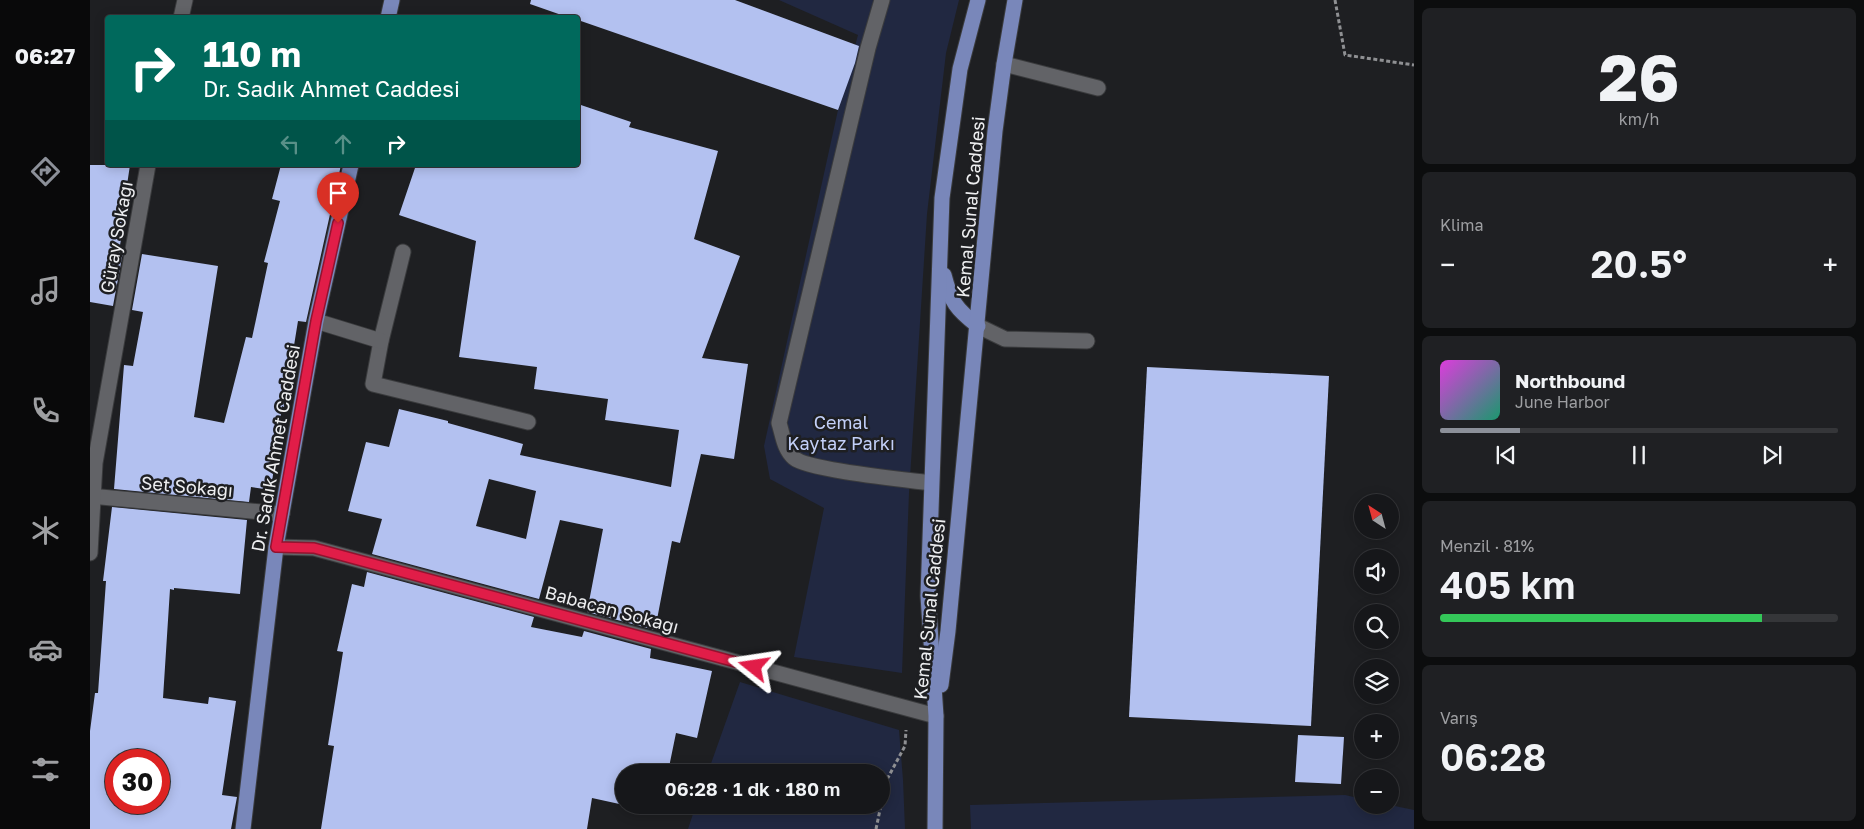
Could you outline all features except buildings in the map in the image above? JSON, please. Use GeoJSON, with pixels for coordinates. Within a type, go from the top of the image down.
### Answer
{"type":"FeatureCollection","features":[{"type":"Feature","properties":{"kind":"main road"},"geometry":{"type":"LineString","coordinates":[[389,15],[392,0]]}},
{"type":"Feature","properties":{"kind":"main road","name":"Kemal Sunal Caddesi"},"geometry":{"type":"LineString","coordinates":[[936,716],[928,596],[942,198],[960,69],[978,0]]}},
{"type":"Feature","properties":{"kind":"main road","name":"Kemal Sunal Caddesi"},"geometry":{"type":"LineString","coordinates":[[936,716],[948,631],[995,131],[1014,0]]}},
{"type":"Feature","properties":{"kind":"main road","name":"Dr. Sadık Ahmet Caddesi"},"geometry":{"type":"LineString","coordinates":[[243,829],[276,547],[316,321],[351,167]]}},
{"type":"Feature","properties":{"kind":"main road"},"geometry":{"type":"LineString","coordinates":[[941,262],[950,296],[962,313],[978,326]]}},
{"type":"Feature","properties":{"kind":"main road"},"geometry":{"type":"LineString","coordinates":[[935,829],[936,716]]}},
{"type":"Feature","properties":{"kind":"street"},"geometry":{"type":"LineString","coordinates":[[182,15],[185,0]]}},
{"type":"Feature","properties":{"kind":"street"},"geometry":{"type":"LineString","coordinates":[[882,0],[866,58],[780,423],[787,451],[796,460],[829,469],[931,483]]}},
{"type":"Feature","properties":{"kind":"street"},"geometry":{"type":"LineString","coordinates":[[1004,64],[1098,88]]}},
{"type":"Feature","properties":{"kind":"street","name":"Güray Sokağı"},"geometry":{"type":"LineString","coordinates":[[90,553],[95,463],[148,167]]}},
{"type":"Feature","properties":{"kind":"street"},"geometry":{"type":"LineString","coordinates":[[403,252],[381,341],[373,384],[528,422]]}},
{"type":"Feature","properties":{"kind":"street"},"geometry":{"type":"LineString","coordinates":[[316,321],[381,341]]}},
{"type":"Feature","properties":{"kind":"street"},"geometry":{"type":"LineString","coordinates":[[978,326],[1005,339],[1087,341]]}},
{"type":"Feature","properties":{"kind":"street","name":"Set Sokağı"},"geometry":{"type":"LineString","coordinates":[[92,496],[282,514]]}},
{"type":"Feature","properties":{"kind":"street","name":"Babacan Sokağı"},"geometry":{"type":"LineString","coordinates":[[276,547],[314,548],[936,716]]}},
{"type":"Feature","properties":{"kind":"path"},"geometry":{"type":"LineString","coordinates":[[1335,0],[1345,55],[1414,65]]}},
{"type":"Feature","properties":{"kind":"path"},"geometry":{"type":"LineString","coordinates":[[890,774],[905,746],[908,708]]}},
{"type":"Feature","properties":{"kind":"path"},"geometry":{"type":"LineString","coordinates":[[876,829],[879,814]]}},
{"type":"Feature","properties":{"kind":"green space","name":"Cemal Kaytaz Parkı"},"geometry":{"type":"Polygon","coordinates":[[[779,0],[959,0],[946,53],[927,214],[909,493],[902,673],[794,657],[824,508],[770,479],[764,446],[838,110],[858,35],[779,0]]]}},
{"type":"Feature","properties":{"kind":"green space"},"geometry":{"type":"Polygon","coordinates":[[[740,682],[899,730],[905,829],[688,829],[693,814],[890,814],[890,764],[711,764],[740,682]]]}},
{"type":"Feature","properties":{"kind":"green space"},"geometry":{"type":"Polygon","coordinates":[[[1345,795],[1354,797],[1354,814],[1399,814],[1399,807],[1414,810],[1414,829],[971,829],[970,805],[1345,795]]]}},
{"type":"Feature","properties":{"kind":"route"},"geometry":{"type":"LineString","coordinates":[[338,223],[316,321],[276,547],[314,548],[754,667]]}}]}
